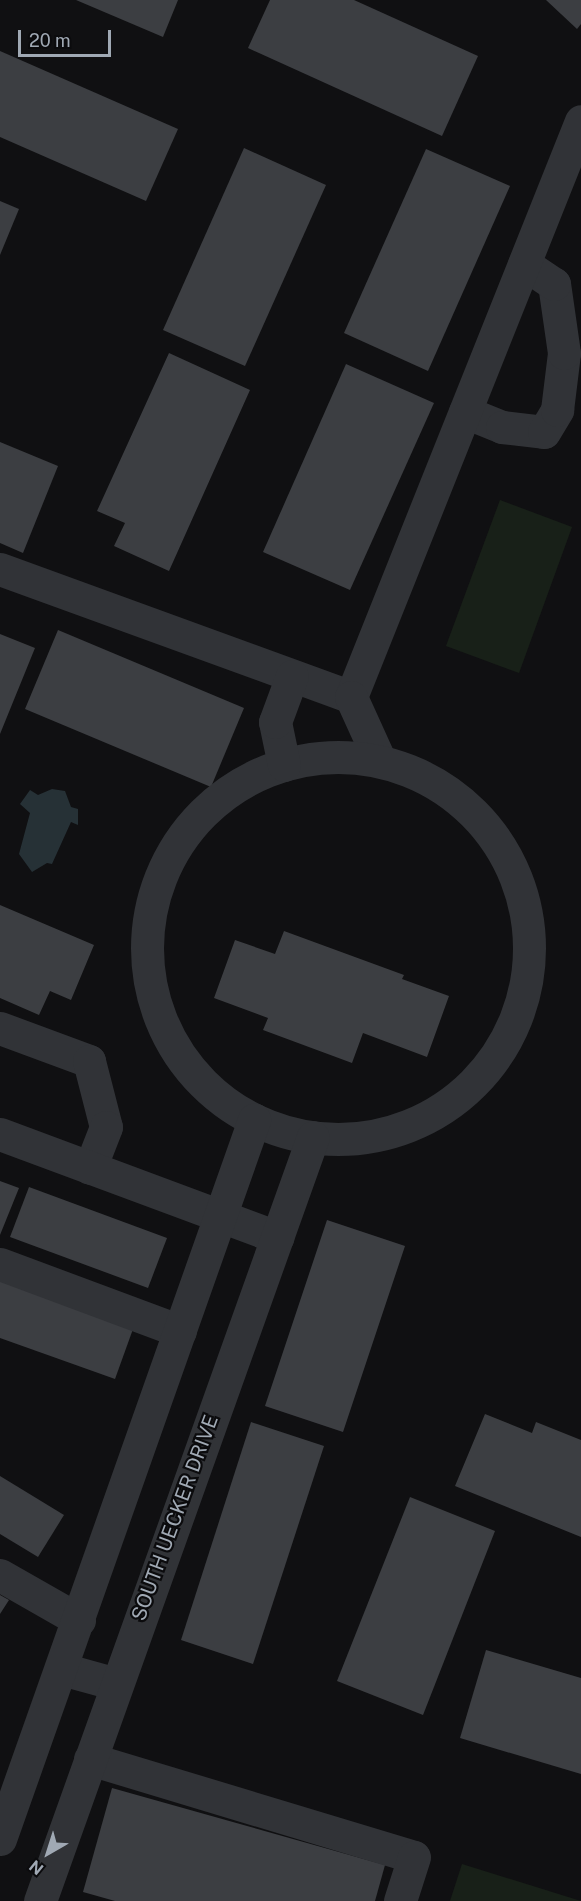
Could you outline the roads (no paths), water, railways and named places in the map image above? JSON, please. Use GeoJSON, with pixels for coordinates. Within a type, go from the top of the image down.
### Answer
{"type":"FeatureCollection","features":[{"type":"Feature","properties":{"kind":"street"},"geometry":{"type":"LineString","coordinates":[[351,697],[581,121]]}},
{"type":"Feature","properties":{"kind":"street"},"geometry":{"type":"LineString","coordinates":[[465,412],[502,427],[544,432],[558,410],[564,353],[554,284],[524,264]]}},
{"type":"Feature","properties":{"kind":"street"},"geometry":{"type":"LineString","coordinates":[[0,569],[351,697],[380,761]]}},
{"type":"Feature","properties":{"kind":"street"},"geometry":{"type":"LineString","coordinates":[[284,765],[275,722],[292,676]]}},
{"type":"Feature","properties":{"kind":"street"},"geometry":{"type":"LineString","coordinates":[[325,756],[380,761],[431,781],[475,814],[508,858],[526,911],[529,965],[517,1019],[490,1066],[450,1105],[402,1130],[348,1140],[313,1137],[254,1120],[203,1084],[170,1041],[150,989],[146,934],[158,880],[184,832],[223,793],[271,768],[325,756]]}},
{"type":"Feature","properties":{"kind":"street"},"geometry":{"type":"LineString","coordinates":[[0,1028],[89,1061],[105,1127],[90,1168]]}},
{"type":"Feature","properties":{"kind":"street"},"geometry":{"type":"LineString","coordinates":[[0,1839],[62,1669],[254,1120]]}},
{"type":"Feature","properties":{"kind":"street"},"geometry":{"type":"LineString","coordinates":[[0,1134],[277,1237]]}},
{"type":"Feature","properties":{"kind":"street","name":"SOUTH UECKER DRIVE"},"geometry":{"type":"LineString","coordinates":[[40,1901],[313,1137]]}},
{"type":"Feature","properties":{"kind":"street"},"geometry":{"type":"LineString","coordinates":[[0,1264],[180,1331]]}},
{"type":"Feature","properties":{"kind":"street"},"geometry":{"type":"LineString","coordinates":[[0,1575],[79,1620]]}},
{"type":"Feature","properties":{"kind":"street"},"geometry":{"type":"LineString","coordinates":[[62,1669],[116,1684]]}},
{"type":"Feature","properties":{"kind":"street"},"geometry":{"type":"LineString","coordinates":[[90,1759],[414,1857],[400,1901]]}}]}
